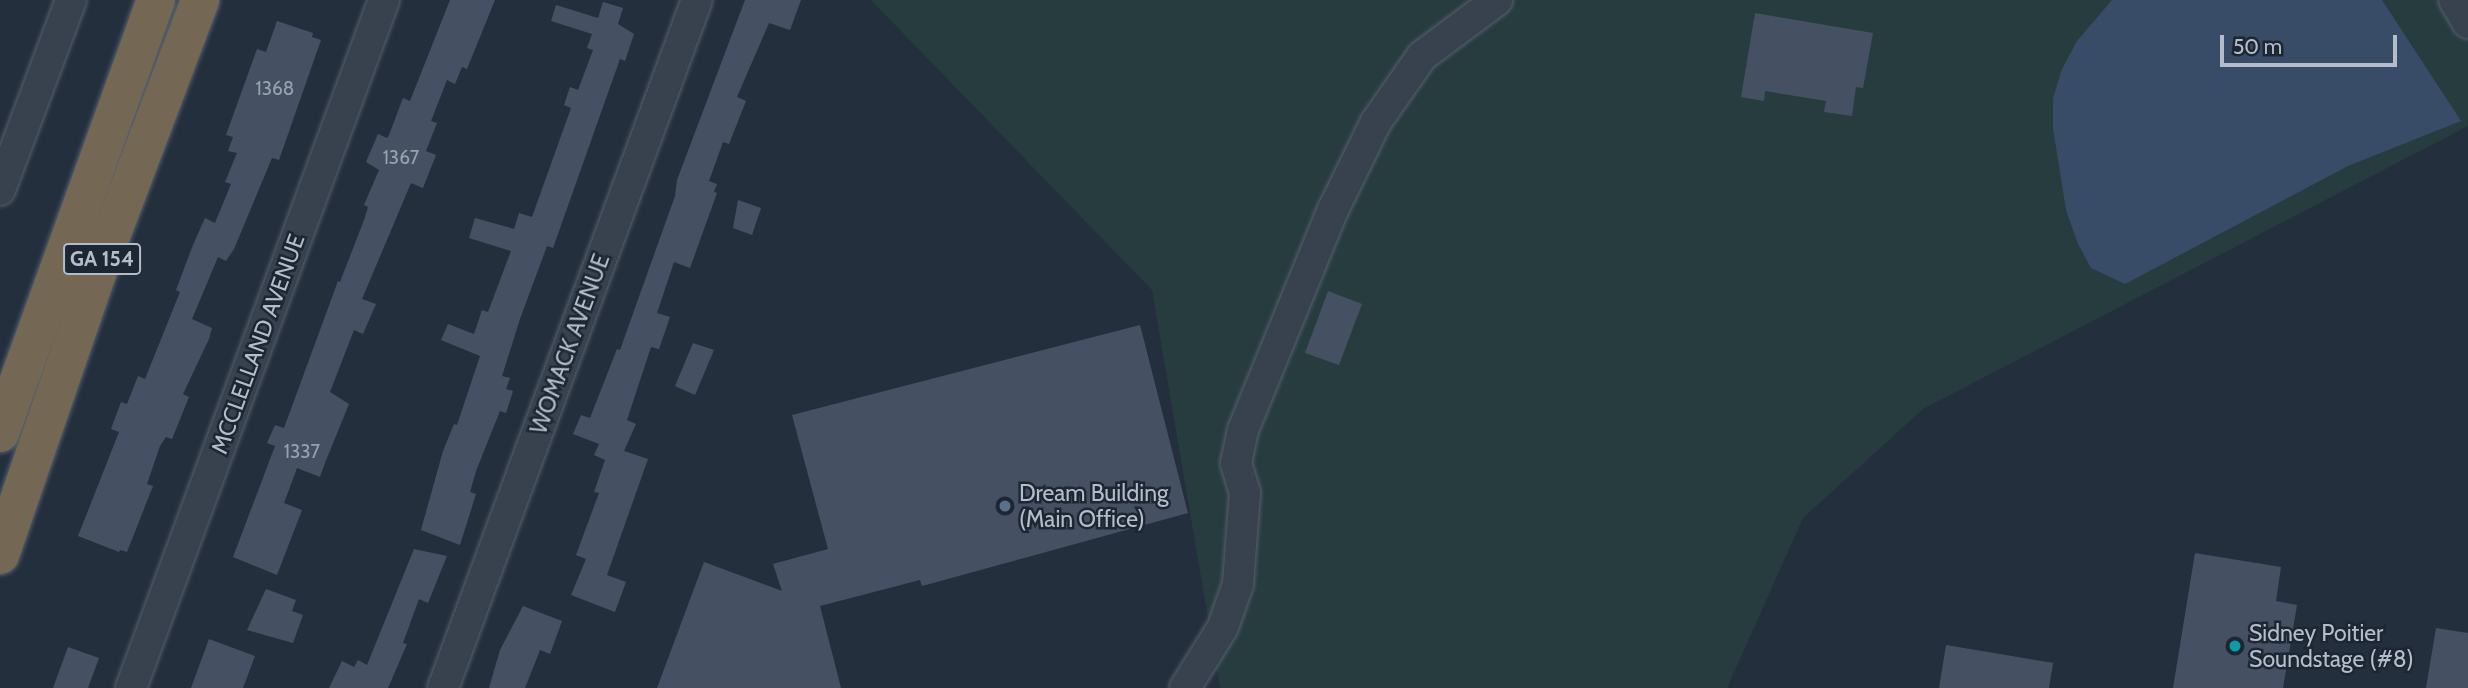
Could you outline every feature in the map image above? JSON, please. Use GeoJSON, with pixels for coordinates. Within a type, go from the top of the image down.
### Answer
{"type":"FeatureCollection","features":[{"type":"Feature","properties":{"kind":"highway","name":"GA 154"},"geometry":{"type":"LineString","coordinates":[[0,433],[156,0]]}},
{"type":"Feature","properties":{"kind":"highway","name":"GA 154"},"geometry":{"type":"LineString","coordinates":[[6,538],[97,273],[200,0]]}},
{"type":"Feature","properties":{"kind":"highway"},"geometry":{"type":"LineString","coordinates":[[0,565],[6,538]]}},
{"type":"Feature","properties":{"kind":"street"},"geometry":{"type":"LineString","coordinates":[[0,190],[71,0]]}},
{"type":"Feature","properties":{"kind":"street","name":"MCCLELLAND AVENUE"},"geometry":{"type":"LineString","coordinates":[[131,688],[384,0]]}},
{"type":"Feature","properties":{"kind":"street","name":"WOMACK AVENUE"},"geometry":{"type":"LineString","coordinates":[[443,688],[698,0]]}},
{"type":"Feature","properties":{"kind":"street"},"geometry":{"type":"LineString","coordinates":[[1185,688],[1223,627],[1238,584],[1245,493],[1236,463],[1243,430],[1333,210],[1376,122],[1422,56],[1497,0]]}},
{"type":"Feature","properties":{"kind":"street"},"geometry":{"type":"LineString","coordinates":[[2454,0],[2468,23]]}},
{"type":"Feature","properties":{"kind":"green space"},"geometry":{"type":"Polygon","coordinates":[[[871,0],[2468,0],[2468,126],[1923,409],[1803,518],[1727,688],[1220,688],[1152,290],[871,0]]]}},
{"type":"Feature","properties":{"kind":"water"},"geometry":{"type":"Polygon","coordinates":[[[2112,0],[2382,0],[2461,121],[2348,166],[2125,284],[2091,268],[2078,244],[2066,210],[2053,128],[2053,98],[2062,69],[2077,41],[2112,0]]]}},
{"type":"Feature","properties":{"kind":"building"},"geometry":{"type":"Polygon","coordinates":[[[450,0],[495,0],[467,69],[462,67],[455,84],[447,80],[431,121],[437,123],[426,151],[436,155],[423,188],[411,183],[362,299],[376,304],[363,334],[354,330],[330,392],[349,404],[320,477],[297,468],[284,503],[302,510],[277,575],[233,557],[275,446],[267,443],[275,425],[284,428],[338,281],[340,282],[364,220],[368,207],[364,205],[379,170],[366,162],[378,134],[387,138],[389,135],[403,98],[410,101],[450,0]]]}},
{"type":"Feature","properties":{"kind":"building"},"geometry":{"type":"Polygon","coordinates":[[[745,0],[801,0],[790,30],[769,23],[737,97],[746,101],[729,144],[723,142],[709,181],[717,184],[714,192],[717,193],[690,268],[674,262],[657,313],[670,317],[659,349],[651,347],[627,420],[636,424],[624,451],[648,459],[607,575],[626,582],[615,612],[571,595],[586,559],[576,555],[599,493],[594,492],[605,460],[594,455],[599,444],[573,434],[581,415],[590,418],[617,349],[620,350],[675,196],[677,180],[745,0]]]}},
{"type":"Feature","properties":{"kind":"building"},"geometry":{"type":"Polygon","coordinates":[[[603,2],[623,8],[618,24],[634,34],[625,61],[620,59],[553,248],[547,246],[520,319],[502,376],[510,378],[506,389],[513,391],[506,413],[500,411],[476,471],[470,492],[476,494],[460,545],[421,530],[443,451],[454,424],[457,425],[480,356],[441,340],[448,324],[474,334],[482,310],[488,312],[511,251],[469,238],[475,218],[514,229],[519,213],[532,217],[571,108],[564,105],[570,87],[578,90],[593,50],[587,48],[592,34],[551,21],[556,5],[598,18],[603,2]]]}},
{"type":"Feature","properties":{"kind":"building"},"geometry":{"type":"Polygon","coordinates":[[[1755,13],[1873,33],[1863,88],[1856,87],[1852,116],[1824,112],[1826,101],[1765,91],[1764,101],[1741,97],[1755,13]]]}},
{"type":"Feature","properties":{"kind":"building"},"geometry":{"type":"Polygon","coordinates":[[[277,21],[313,33],[312,37],[321,40],[279,160],[272,158],[234,249],[226,261],[218,257],[192,319],[212,328],[209,339],[183,394],[189,397],[172,439],[166,437],[160,446],[147,484],[153,486],[127,552],[119,552],[78,536],[119,432],[111,429],[121,402],[127,404],[138,376],[145,379],[180,292],[176,290],[193,245],[205,218],[215,223],[231,184],[225,182],[237,153],[228,151],[233,137],[226,135],[257,49],[266,52],[277,21]]]}},
{"type":"Feature","properties":{"kind":"building"},"geometry":{"type":"Polygon","coordinates":[[[738,200],[761,208],[752,235],[733,228],[738,200]]]}},
{"type":"Feature","properties":{"kind":"building"},"geometry":{"type":"Polygon","coordinates":[[[1328,291],[1362,304],[1339,365],[1305,353],[1328,291]]]}},
{"type":"Feature","properties":{"kind":"building","name":"Dream Building (Main Office)"},"geometry":{"type":"Polygon","coordinates":[[[1140,325],[1188,513],[922,586],[920,580],[820,606],[841,688],[657,688],[704,562],[782,591],[773,564],[828,549],[792,415],[1140,325]]]}},
{"type":"Feature","properties":{"kind":"building"},"geometry":{"type":"Polygon","coordinates":[[[693,343],[714,350],[695,395],[675,386],[693,343]]]}},
{"type":"Feature","properties":{"kind":"building"},"geometry":{"type":"Polygon","coordinates":[[[414,549],[447,556],[428,603],[419,599],[403,643],[407,644],[388,688],[329,688],[342,661],[354,667],[358,660],[367,665],[414,549]]]}},
{"type":"Feature","properties":{"kind":"building","name":"Sidney Poitier Soundstage (#8)"},"geometry":{"type":"Polygon","coordinates":[[[2195,553],[2281,567],[2276,601],[2297,605],[2283,688],[2173,688],[2195,553]]]}},
{"type":"Feature","properties":{"kind":"building"},"geometry":{"type":"Polygon","coordinates":[[[266,589],[296,600],[292,611],[303,615],[293,643],[247,630],[266,589]]]}},
{"type":"Feature","properties":{"kind":"building"},"geometry":{"type":"Polygon","coordinates":[[[523,606],[562,621],[550,654],[540,650],[525,688],[489,688],[500,650],[523,606]]]}},
{"type":"Feature","properties":{"kind":"building"},"geometry":{"type":"Polygon","coordinates":[[[2436,628],[2468,633],[2468,688],[2426,688],[2436,628]]]}},
{"type":"Feature","properties":{"kind":"building"},"geometry":{"type":"Polygon","coordinates":[[[209,639],[255,656],[243,688],[191,688],[209,639]]]}},
{"type":"Feature","properties":{"kind":"building"},"geometry":{"type":"Polygon","coordinates":[[[1946,645],[2053,663],[2049,688],[1939,688],[1946,645]]]}},
{"type":"Feature","properties":{"kind":"building"},"geometry":{"type":"Polygon","coordinates":[[[68,647],[99,658],[88,688],[53,688],[68,647]]]}},
{"type":"Feature","properties":{"kind":"place","name":"Dream Building (Main Office)"},"geometry":{"type":"Point","coordinates":[1005,506]}},
{"type":"Feature","properties":{"kind":"place","name":"Sidney Poitier Soundstage (#8)"},"geometry":{"type":"Point","coordinates":[2235,646]}}]}
